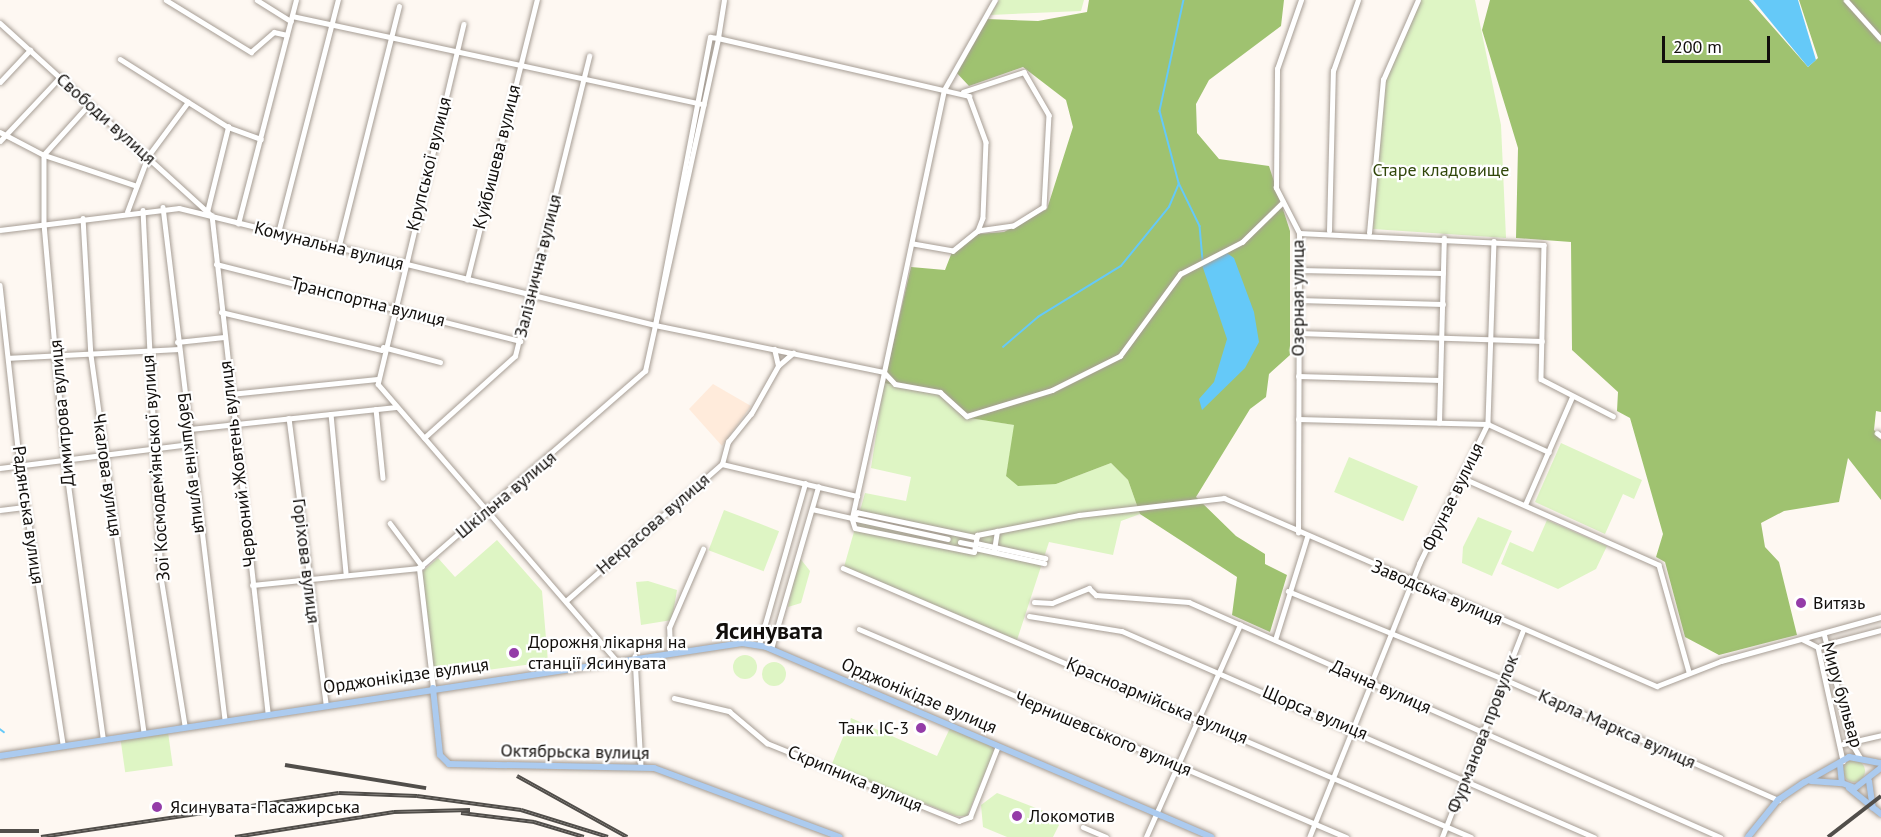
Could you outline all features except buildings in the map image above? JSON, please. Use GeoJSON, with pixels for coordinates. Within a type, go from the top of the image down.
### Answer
{"type":"FeatureCollection","features":[{"type":"Feature","properties":{"kind":"main road","name":"Орджонікідзе вулиця"},"geometry":{"type":"LineString","coordinates":[[0,756],[103,737],[635,656],[670,651],[759,645],[1211,837]]}},
{"type":"Feature","properties":{"kind":"main road","name":"Октябрьска вулиця"},"geometry":{"type":"LineString","coordinates":[[433,688],[440,755],[449,764],[641,767],[668,771],[840,837]]}},
{"type":"Feature","properties":{"kind":"main road"},"geometry":{"type":"LineString","coordinates":[[1748,837],[1778,801],[1804,782],[1841,763],[1863,759],[1881,763]]}},
{"type":"Feature","properties":{"kind":"main road"},"geometry":{"type":"LineString","coordinates":[[1863,759],[1870,779],[1873,808]]}},
{"type":"Feature","properties":{"kind":"main road"},"geometry":{"type":"LineString","coordinates":[[1841,763],[1845,785],[1881,814]]}},
{"type":"Feature","properties":{"kind":"main road"},"geometry":{"type":"LineString","coordinates":[[1804,782],[1845,785],[1870,779],[1881,768]]}},
{"type":"Feature","properties":{"kind":"street"},"geometry":{"type":"LineString","coordinates":[[166,0],[251,51],[274,32],[287,35]]}},
{"type":"Feature","properties":{"kind":"street"},"geometry":{"type":"LineString","coordinates":[[238,224],[296,0]]}},
{"type":"Feature","properties":{"kind":"street"},"geometry":{"type":"LineString","coordinates":[[278,233],[338,0]]}},
{"type":"Feature","properties":{"kind":"street","name":"Куйбишева вулиця"},"geometry":{"type":"LineString","coordinates":[[467,280],[537,0]]}},
{"type":"Feature","properties":{"kind":"street","name":"Шкільна вулиця"},"geometry":{"type":"LineString","coordinates":[[421,567],[489,511],[645,371],[704,105],[724,0]]}},
{"type":"Feature","properties":{"kind":"street"},"geometry":{"type":"LineString","coordinates":[[976,544],[855,528],[852,518],[914,244],[944,90],[995,0]]}},
{"type":"Feature","properties":{"kind":"street","name":"Озерная улица"},"geometry":{"type":"LineString","coordinates":[[1298,533],[1299,233],[1276,188],[1277,69],[1301,0]]}},
{"type":"Feature","properties":{"kind":"street"},"geometry":{"type":"LineString","coordinates":[[1329,231],[1333,71],[1358,0]]}},
{"type":"Feature","properties":{"kind":"street"},"geometry":{"type":"LineString","coordinates":[[1369,233],[1383,80],[1418,0]]}},
{"type":"Feature","properties":{"kind":"street"},"geometry":{"type":"LineString","coordinates":[[1846,0],[1881,39]]}},
{"type":"Feature","properties":{"kind":"street"},"geometry":{"type":"LineString","coordinates":[[259,1],[292,18],[704,105]]}},
{"type":"Feature","properties":{"kind":"street"},"geometry":{"type":"LineString","coordinates":[[338,249],[399,7]]}},
{"type":"Feature","properties":{"kind":"street","name":"Свободи вулиця"},"geometry":{"type":"LineString","coordinates":[[0,23],[209,214]]}},
{"type":"Feature","properties":{"kind":"street","name":"Крупської вулиця"},"geometry":{"type":"LineString","coordinates":[[377,376],[464,24]]}},
{"type":"Feature","properties":{"kind":"street","name":"Шкільна вулиця"},"geometry":{"type":"LineString","coordinates":[[655,325],[710,37],[718,39]]}},
{"type":"Feature","properties":{"kind":"street"},"geometry":{"type":"LineString","coordinates":[[718,39],[944,90],[963,92],[1024,72],[1049,115],[1044,207],[1013,226],[978,231]]}},
{"type":"Feature","properties":{"kind":"street"},"geometry":{"type":"LineString","coordinates":[[1,79],[30,50]]}},
{"type":"Feature","properties":{"kind":"street","name":"Залізнична вулиця"},"geometry":{"type":"LineString","coordinates":[[424,438],[515,357],[589,56]]}},
{"type":"Feature","properties":{"kind":"street"},"geometry":{"type":"LineString","coordinates":[[120,59],[228,127],[261,140]]}},
{"type":"Feature","properties":{"kind":"street"},"geometry":{"type":"LineString","coordinates":[[0,141],[60,77]]}},
{"type":"Feature","properties":{"kind":"street"},"geometry":{"type":"LineString","coordinates":[[914,244],[953,251],[978,231],[983,218],[986,142],[963,92]]}},
{"type":"Feature","properties":{"kind":"street"},"geometry":{"type":"LineString","coordinates":[[127,212],[134,185],[148,156],[188,102]]}},
{"type":"Feature","properties":{"kind":"street"},"geometry":{"type":"LineString","coordinates":[[44,155],[89,105]]}},
{"type":"Feature","properties":{"kind":"street","name":"Червоний Жовтень вулиця"},"geometry":{"type":"LineString","coordinates":[[228,127],[209,214],[268,712]]}},
{"type":"Feature","properties":{"kind":"street"},"geometry":{"type":"LineString","coordinates":[[0,132],[44,155],[134,185]]}},
{"type":"Feature","properties":{"kind":"street","name":"Димитрова вулиця"},"geometry":{"type":"LineString","coordinates":[[44,155],[44,224],[65,459],[103,737]]}},
{"type":"Feature","properties":{"kind":"street","name":"Комунальна вулиця"},"geometry":{"type":"LineString","coordinates":[[0,230],[163,207],[209,214],[238,224],[338,249],[655,325],[884,372],[895,384],[940,392],[967,416],[1052,390],[1120,356],[1180,274],[1242,242],[1283,202]]}},
{"type":"Feature","properties":{"kind":"street","name":"Бабушкіна вулиця"},"geometry":{"type":"LineString","coordinates":[[163,207],[177,349],[190,429],[225,719]]}},
{"type":"Feature","properties":{"kind":"street","name":"Зої Космодем’янської вулиця"},"geometry":{"type":"LineString","coordinates":[[143,210],[148,352],[161,577],[186,725]]}},
{"type":"Feature","properties":{"kind":"street","name":"Чкалова вулиця"},"geometry":{"type":"LineString","coordinates":[[83,218],[91,354],[144,731]]}},
{"type":"Feature","properties":{"kind":"street"},"geometry":{"type":"LineString","coordinates":[[1299,233],[1329,231],[1542,244],[1546,251],[1541,379],[1572,397],[1613,416]]}},
{"type":"Feature","properties":{"kind":"street"},"geometry":{"type":"LineString","coordinates":[[1439,423],[1444,238]]}},
{"type":"Feature","properties":{"kind":"street"},"geometry":{"type":"LineString","coordinates":[[1488,424],[1494,241]]}},
{"type":"Feature","properties":{"kind":"street","name":"Транспортна вулиця"},"geometry":{"type":"LineString","coordinates":[[216,264],[520,341]]}},
{"type":"Feature","properties":{"kind":"street"},"geometry":{"type":"LineString","coordinates":[[1299,270],[1443,273]]}},
{"type":"Feature","properties":{"kind":"street","name":"Радянська вулиця"},"geometry":{"type":"LineString","coordinates":[[0,285],[20,466],[63,744]]}},
{"type":"Feature","properties":{"kind":"street"},"geometry":{"type":"LineString","coordinates":[[1298,300],[1443,304]]}},
{"type":"Feature","properties":{"kind":"street"},"geometry":{"type":"LineString","coordinates":[[221,312],[440,362]]}},
{"type":"Feature","properties":{"kind":"street"},"geometry":{"type":"LineString","coordinates":[[1298,333],[1542,341]]}},
{"type":"Feature","properties":{"kind":"street"},"geometry":{"type":"LineString","coordinates":[[177,342],[224,337]]}},
{"type":"Feature","properties":{"kind":"street"},"geometry":{"type":"LineString","coordinates":[[8,358],[177,349]]}},
{"type":"Feature","properties":{"kind":"street"},"geometry":{"type":"LineString","coordinates":[[774,349],[778,366]]}},
{"type":"Feature","properties":{"kind":"street","name":"Некрасова вулиця"},"geometry":{"type":"LineString","coordinates":[[567,600],[722,464],[728,442],[751,414],[778,366],[793,353]]}},
{"type":"Feature","properties":{"kind":"street"},"geometry":{"type":"LineString","coordinates":[[230,394],[377,376],[396,407],[567,600],[615,660]]}},
{"type":"Feature","properties":{"kind":"street"},"geometry":{"type":"LineString","coordinates":[[1298,376],[1440,380]]}},
{"type":"Feature","properties":{"kind":"street"},"geometry":{"type":"LineString","coordinates":[[1525,505],[1572,397]]}},
{"type":"Feature","properties":{"kind":"street"},"geometry":{"type":"LineString","coordinates":[[190,429],[396,407]]}},
{"type":"Feature","properties":{"kind":"street"},"geometry":{"type":"LineString","coordinates":[[376,409],[383,478]]}},
{"type":"Feature","properties":{"kind":"street"},"geometry":{"type":"LineString","coordinates":[[331,414],[346,572]]}},
{"type":"Feature","properties":{"kind":"street","name":"Горіхова вулиця"},"geometry":{"type":"LineString","coordinates":[[288,418],[306,577],[326,703]]}},
{"type":"Feature","properties":{"kind":"street"},"geometry":{"type":"LineString","coordinates":[[1298,418],[1488,424],[1549,453]]}},
{"type":"Feature","properties":{"kind":"street","name":"Фрунзе вулиця"},"geometry":{"type":"LineString","coordinates":[[1310,837],[1390,633],[1488,424]]}},
{"type":"Feature","properties":{"kind":"street"},"geometry":{"type":"LineString","coordinates":[[0,468],[191,444]]}},
{"type":"Feature","properties":{"kind":"street"},"geometry":{"type":"LineString","coordinates":[[722,464],[856,496]]}},
{"type":"Feature","properties":{"kind":"street"},"geometry":{"type":"LineString","coordinates":[[1463,478],[1659,565],[1689,672],[1801,638],[1881,617]]}},
{"type":"Feature","properties":{"kind":"street"},"geometry":{"type":"LineString","coordinates":[[759,645],[805,483]]}},
{"type":"Feature","properties":{"kind":"street"},"geometry":{"type":"LineString","coordinates":[[771,649],[818,487]]}},
{"type":"Feature","properties":{"kind":"street","name":"Заводська вулиця"},"geometry":{"type":"LineString","coordinates":[[998,531],[1139,508],[1224,498],[1307,537],[1651,685],[1689,672]]}},
{"type":"Feature","properties":{"kind":"street"},"geometry":{"type":"LineString","coordinates":[[0,510],[26,507]]}},
{"type":"Feature","properties":{"kind":"street"},"geometry":{"type":"LineString","coordinates":[[812,509],[948,539]]}},
{"type":"Feature","properties":{"kind":"street"},"geometry":{"type":"LineString","coordinates":[[852,518],[858,513],[1045,561]]}},
{"type":"Feature","properties":{"kind":"street"},"geometry":{"type":"LineString","coordinates":[[390,523],[421,567],[433,688]]}},
{"type":"Feature","properties":{"kind":"street"},"geometry":{"type":"LineString","coordinates":[[960,542],[976,544],[998,531]]}},
{"type":"Feature","properties":{"kind":"street"},"geometry":{"type":"LineString","coordinates":[[994,549],[998,531]]}},
{"type":"Feature","properties":{"kind":"street"},"geometry":{"type":"LineString","coordinates":[[1275,640],[1288,591],[1307,537]]}},
{"type":"Feature","properties":{"kind":"street"},"geometry":{"type":"LineString","coordinates":[[670,651],[669,628],[703,549]]}},
{"type":"Feature","properties":{"kind":"street"},"geometry":{"type":"LineString","coordinates":[[252,585],[346,572],[421,567]]}},
{"type":"Feature","properties":{"kind":"street","name":"Красноармійська вулиця"},"geometry":{"type":"LineString","coordinates":[[843,568],[1471,837]]}},
{"type":"Feature","properties":{"kind":"street","name":"Дачна вулиця"},"geometry":{"type":"LineString","coordinates":[[1034,602],[1052,603],[1089,588],[1096,595],[1181,600],[1720,837]]}},
{"type":"Feature","properties":{"kind":"street","name":"Карла Маркса вулиця"},"geometry":{"type":"LineString","coordinates":[[1288,591],[1504,679],[1778,801]]}},
{"type":"Feature","properties":{"kind":"street","name":"Щорса вулиця"},"geometry":{"type":"LineString","coordinates":[[1029,616],[1122,631],[1352,728],[1594,837]]}},
{"type":"Feature","properties":{"kind":"street"},"geometry":{"type":"LineString","coordinates":[[1146,837],[1240,625]]}},
{"type":"Feature","properties":{"kind":"street","name":"Чернишевського вулиця"},"geometry":{"type":"LineString","coordinates":[[859,629],[1346,837]]}},
{"type":"Feature","properties":{"kind":"street","name":"Фурманова провулок"},"geometry":{"type":"LineString","coordinates":[[1442,837],[1523,630]]}},
{"type":"Feature","properties":{"kind":"street"},"geometry":{"type":"LineString","coordinates":[[1818,647],[1881,630]]}},
{"type":"Feature","properties":{"kind":"street","name":"Миру бульвар"},"geometry":{"type":"LineString","coordinates":[[1824,633],[1851,742],[1863,759]]}},
{"type":"Feature","properties":{"kind":"street","name":"Миру бульвар"},"geometry":{"type":"LineString","coordinates":[[1801,638],[1818,647],[1843,744],[1841,763]]}},
{"type":"Feature","properties":{"kind":"street"},"geometry":{"type":"LineString","coordinates":[[635,656],[641,767]]}},
{"type":"Feature","properties":{"kind":"street","name":"Скрипника вулиця"},"geometry":{"type":"LineString","coordinates":[[674,698],[729,711],[767,742],[959,821],[970,817],[998,746]]}},
{"type":"Feature","properties":{"kind":"street"},"geometry":{"type":"LineString","coordinates":[[1843,744],[1881,735]]}},
{"type":"Feature","properties":{"kind":"street"},"geometry":{"type":"LineString","coordinates":[[1083,826],[1106,837]]}},
{"type":"Feature","properties":{"kind":"shaded area"},"geometry":{"type":"Polygon","coordinates":[[[713,384],[751,406],[722,446],[689,409],[713,384]]]}},
{"type":"Feature","properties":{"kind":"green space"},"geometry":{"type":"Polygon","coordinates":[[[999,0],[1084,0],[1081,11],[990,15],[999,0]]]}},
{"type":"Feature","properties":{"kind":"green space"},"geometry":{"type":"Polygon","coordinates":[[[1089,0],[1284,0],[1281,26],[1209,80],[1196,104],[1197,133],[1219,159],[1269,166],[1290,231],[1290,355],[1269,374],[1266,397],[1250,409],[1196,497],[1236,536],[1265,554],[1265,564],[1287,575],[1270,632],[1232,615],[1237,577],[1140,514],[1128,480],[1111,463],[1056,484],[1018,486],[1006,476],[1014,425],[963,417],[937,392],[884,383],[911,267],[945,270],[952,252],[978,234],[1004,232],[1047,209],[1073,127],[1066,100],[1023,67],[969,86],[955,71],[987,19],[1038,21],[1087,12],[1089,0]]]}},
{"type":"Feature","properties":{"kind":"green space","name":"Старе кладовище"},"geometry":{"type":"Polygon","coordinates":[[[1421,0],[1475,0],[1501,125],[1506,238],[1373,229],[1386,80],[1421,0]]]}},
{"type":"Feature","properties":{"kind":"green space"},"geometry":{"type":"Polygon","coordinates":[[[1490,0],[1749,0],[1808,67],[1818,58],[1799,0],[1881,0],[1881,412],[1876,411],[1874,430],[1881,437],[1881,500],[1848,458],[1839,502],[1784,511],[1761,523],[1765,547],[1779,562],[1797,635],[1719,655],[1685,637],[1665,562],[1656,557],[1663,534],[1630,418],[1617,411],[1618,392],[1572,350],[1571,242],[1516,238],[1518,148],[1482,30],[1490,0]]]}},
{"type":"Feature","properties":{"kind":"green space"},"geometry":{"type":"Polygon","coordinates":[[[884,383],[937,392],[963,417],[1015,425],[1006,476],[1056,484],[1111,463],[1128,480],[1140,514],[1121,521],[1113,555],[1049,542],[1017,640],[844,567],[865,493],[906,501],[911,477],[871,468],[884,383]]]}},
{"type":"Feature","properties":{"kind":"green space"},"geometry":{"type":"Polygon","coordinates":[[[1561,443],[1642,480],[1634,499],[1623,494],[1605,534],[1535,502],[1561,443]]]}},
{"type":"Feature","properties":{"kind":"green space"},"geometry":{"type":"Polygon","coordinates":[[[1349,457],[1418,486],[1403,521],[1334,492],[1349,457]]]}},
{"type":"Feature","properties":{"kind":"green space"},"geometry":{"type":"Polygon","coordinates":[[[724,510],[779,531],[764,571],[709,550],[724,510]]]}},
{"type":"Feature","properties":{"kind":"green space"},"geometry":{"type":"Polygon","coordinates":[[[1478,517],[1512,531],[1492,576],[1462,563],[1463,547],[1478,517]]]}},
{"type":"Feature","properties":{"kind":"green space"},"geometry":{"type":"Polygon","coordinates":[[[1547,520],[1607,546],[1596,569],[1558,589],[1501,564],[1510,542],[1533,552],[1547,520]]]}},
{"type":"Feature","properties":{"kind":"green space"},"geometry":{"type":"Polygon","coordinates":[[[497,540],[542,591],[548,662],[434,677],[422,572],[438,558],[455,577],[497,540]]]}},
{"type":"Feature","properties":{"kind":"green space"},"geometry":{"type":"Polygon","coordinates":[[[799,557],[810,571],[801,603],[788,607],[799,557]]]}},
{"type":"Feature","properties":{"kind":"green space"},"geometry":{"type":"Polygon","coordinates":[[[648,581],[677,590],[672,620],[641,625],[636,582],[648,581]]]}},
{"type":"Feature","properties":{"kind":"green space"},"geometry":{"type":"Polygon","coordinates":[[[745,655],[754,658],[757,667],[754,676],[745,679],[736,676],[733,667],[736,658],[745,655]]]}},
{"type":"Feature","properties":{"kind":"green space"},"geometry":{"type":"Polygon","coordinates":[[[774,662],[783,665],[786,674],[783,683],[774,686],[765,683],[762,674],[765,665],[774,662]]]}},
{"type":"Feature","properties":{"kind":"green space"},"geometry":{"type":"Polygon","coordinates":[[[851,718],[937,756],[950,728],[996,747],[967,816],[956,816],[831,766],[851,718]]]}},
{"type":"Feature","properties":{"kind":"green space"},"geometry":{"type":"Polygon","coordinates":[[[168,732],[173,766],[125,772],[120,739],[168,732]]]}},
{"type":"Feature","properties":{"kind":"green space"},"geometry":{"type":"Polygon","coordinates":[[[1854,760],[1862,763],[1865,771],[1862,779],[1854,782],[1846,779],[1843,771],[1846,763],[1854,760]]]}},
{"type":"Feature","properties":{"kind":"green space","name":"Локомотив"},"geometry":{"type":"Polygon","coordinates":[[[997,793],[1054,815],[1059,825],[1053,837],[1007,837],[983,827],[981,805],[997,793]]]}},
{"type":"Feature","properties":{"kind":"water"},"geometry":{"type":"Polygon","coordinates":[[[1753,0],[1798,0],[1816,60],[1808,67],[1753,0]]]}},
{"type":"Feature","properties":{"kind":"water"},"geometry":{"type":"Polygon","coordinates":[[[1227,253],[1234,258],[1254,312],[1259,342],[1245,368],[1202,410],[1199,399],[1214,382],[1227,339],[1202,265],[1227,253]]]}},
{"type":"Feature","properties":{"kind":"waterway"},"geometry":{"type":"LineString","coordinates":[[1184,0],[1160,111],[1179,183],[1200,226],[1203,260]]}},
{"type":"Feature","properties":{"kind":"waterway"},"geometry":{"type":"LineString","coordinates":[[1003,347],[1038,317],[1121,266],[1169,207],[1179,184]]}},
{"type":"Feature","properties":{"kind":"waterway"},"geometry":{"type":"LineString","coordinates":[[0,729],[4,732]]}},
{"type":"Feature","properties":{"kind":"railway"},"geometry":{"type":"LineString","coordinates":[[285,765],[426,788]]}},
{"type":"Feature","properties":{"kind":"railway"},"geometry":{"type":"LineString","coordinates":[[517,776],[627,837]]}},
{"type":"Feature","properties":{"kind":"railway"},"geometry":{"type":"LineString","coordinates":[[41,837],[339,793],[417,796],[521,810],[608,837]]}},
{"type":"Feature","properties":{"kind":"railway"},"geometry":{"type":"LineString","coordinates":[[1828,837],[1881,796]]}},
{"type":"Feature","properties":{"kind":"railway"},"geometry":{"type":"LineString","coordinates":[[235,837],[394,812],[470,810]]}},
{"type":"Feature","properties":{"kind":"railway"},"geometry":{"type":"LineString","coordinates":[[461,813],[534,822],[584,837]]}},
{"type":"Feature","properties":{"kind":"railway"},"geometry":{"type":"LineString","coordinates":[[0,831],[39,831]]}},
{"type":"Feature","properties":{"kind":"place","name":"Витязь"},"geometry":{"type":"Point","coordinates":[1801,603]}},
{"type":"Feature","properties":{"kind":"place","name":"Дорожня лікарня на станції Ясинувата"},"geometry":{"type":"Point","coordinates":[514,653]}},
{"type":"Feature","properties":{"kind":"place","name":"Танк ІС-3"},"geometry":{"type":"Point","coordinates":[921,728]}},
{"type":"Feature","properties":{"kind":"place","name":"Ясинувата-Пасажирська"},"geometry":{"type":"Point","coordinates":[157,807]}},
{"type":"Feature","properties":{"kind":"place","name":"Локомотив"},"geometry":{"type":"Point","coordinates":[1017,816]}},
{"type":"Feature","properties":{"kind":"district","name":"Ясинувата"},"geometry":{"type":"Point","coordinates":[769,631]}}]}
